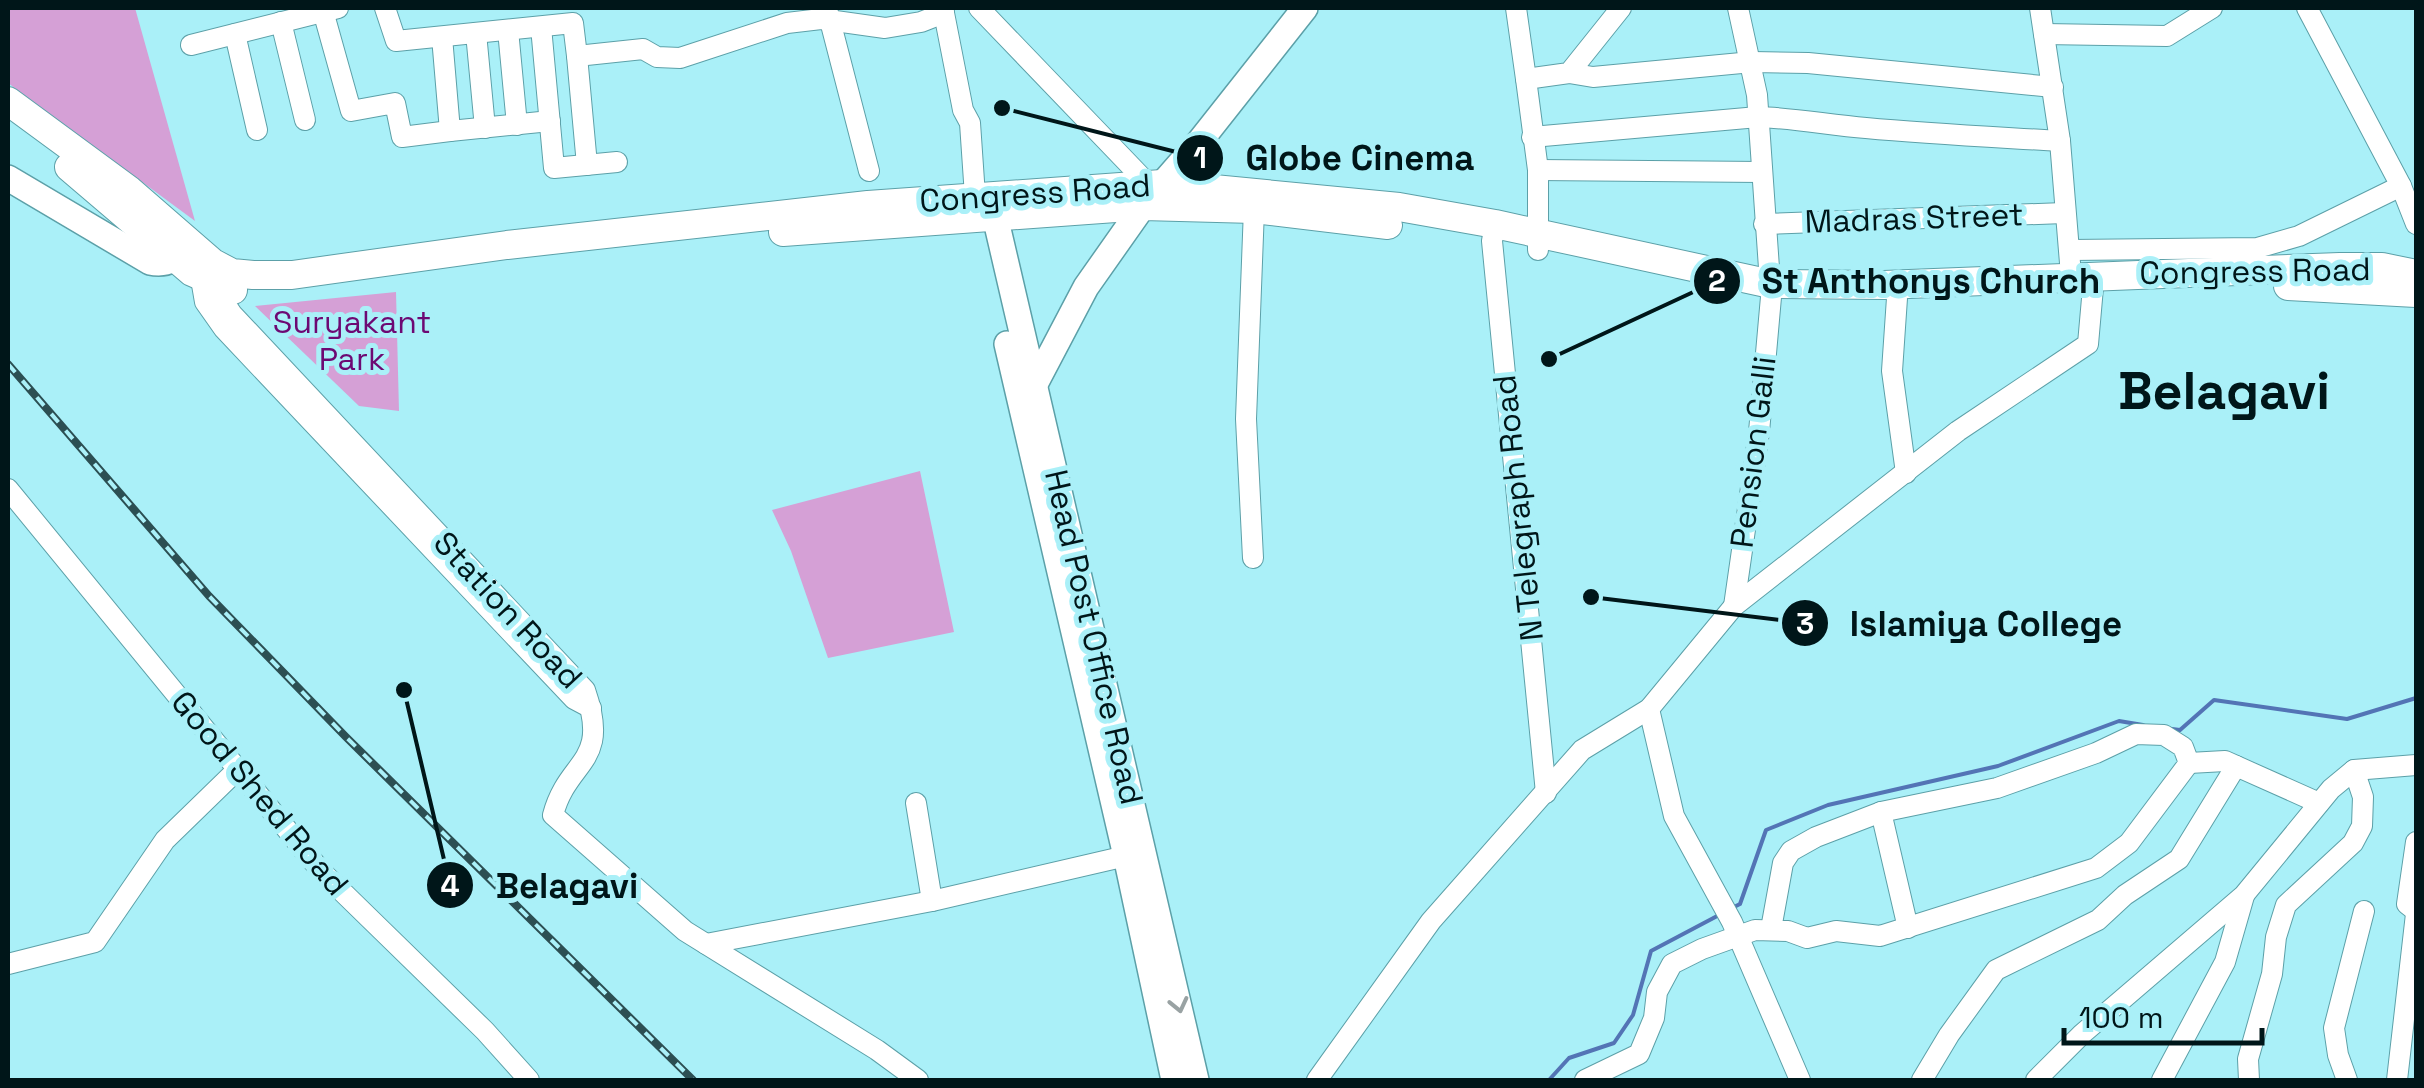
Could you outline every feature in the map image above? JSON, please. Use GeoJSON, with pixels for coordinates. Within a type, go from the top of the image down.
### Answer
{"type":"FeatureCollection","features":[{"type":"Feature","properties":{"kind":"highway","name":"Congress Road"},"geometry":{"type":"LineString","coordinates":[[8,101],[128,190],[190,256]]}},
{"type":"Feature","properties":{"kind":"highway","name":"Congress Road"},"geometry":{"type":"LineString","coordinates":[[8,122],[190,256],[232,273],[292,275],[692,223],[985,206],[1152,191],[1320,197],[1770,290],[1897,298],[2082,273],[2416,292]]}},
{"type":"Feature","properties":{"kind":"highway","name":"Congress Road"},"geometry":{"type":"LineString","coordinates":[[1152,191],[1254,209],[1494,233]]}},
{"type":"Feature","properties":{"kind":"highway","name":"Congress Road"},"geometry":{"type":"LineString","coordinates":[[1770,290],[2082,273],[2382,267],[2416,274]]}},
{"type":"Feature","properties":{"kind":"main road"},"geometry":{"type":"LineString","coordinates":[[1034,386],[1086,286],[1152,191],[1305,8]]}},
{"type":"Feature","properties":{"kind":"main road"},"geometry":{"type":"LineString","coordinates":[[8,162],[190,256]]}},
{"type":"Feature","properties":{"kind":"main road"},"geometry":{"type":"LineString","coordinates":[[8,178],[142,258],[158,264],[190,256]]}},
{"type":"Feature","properties":{"kind":"main road","name":"Head Post Office Road"},"geometry":{"type":"LineString","coordinates":[[985,206],[1034,386],[1032,417],[1196,1080]]}},
{"type":"Feature","properties":{"kind":"main road","name":"Head Post Office Road"},"geometry":{"type":"LineString","coordinates":[[985,206],[1174,1080]]}},
{"type":"Feature","properties":{"kind":"street"},"geometry":{"type":"LineString","coordinates":[[386,8],[396,42],[574,23],[586,165]]}},
{"type":"Feature","properties":{"kind":"street"},"geometry":{"type":"LineString","coordinates":[[979,8],[1152,191]]}},
{"type":"Feature","properties":{"kind":"street"},"geometry":{"type":"LineString","coordinates":[[1516,8],[1538,170],[1537,242]]}},
{"type":"Feature","properties":{"kind":"street"},"geometry":{"type":"LineString","coordinates":[[1568,73],[1621,8]]}},
{"type":"Feature","properties":{"kind":"street","name":"Pension Galli"},"geometry":{"type":"LineString","coordinates":[[1734,606],[1759,432],[1770,290],[1752,62],[1738,8]]}},
{"type":"Feature","properties":{"kind":"street"},"geometry":{"type":"LineString","coordinates":[[1317,1080],[1431,921],[1582,750],[1649,710],[1734,606],[1958,431],[2088,344],[2082,273],[2064,213],[2060,142],[2040,8]]}},
{"type":"Feature","properties":{"kind":"street"},"geometry":{"type":"LineString","coordinates":[[2044,34],[2166,36],[2212,8]]}},
{"type":"Feature","properties":{"kind":"street"},"geometry":{"type":"LineString","coordinates":[[2307,8],[2401,186],[2416,224]]}},
{"type":"Feature","properties":{"kind":"street"},"geometry":{"type":"LineString","coordinates":[[191,45],[330,9],[351,111],[395,103],[402,137],[550,121]]}},
{"type":"Feature","properties":{"kind":"street"},"geometry":{"type":"LineString","coordinates":[[577,56],[643,49],[658,56],[680,58],[787,23],[829,14],[885,28],[921,22],[943,10],[985,206]]}},
{"type":"Feature","properties":{"kind":"street"},"geometry":{"type":"LineString","coordinates":[[829,14],[870,171]]}},
{"type":"Feature","properties":{"kind":"street"},"geometry":{"type":"LineString","coordinates":[[281,22],[306,120]]}},
{"type":"Feature","properties":{"kind":"street"},"geometry":{"type":"LineString","coordinates":[[541,26],[554,168],[617,162]]}},
{"type":"Feature","properties":{"kind":"street"},"geometry":{"type":"LineString","coordinates":[[508,30],[517,124]]}},
{"type":"Feature","properties":{"kind":"street"},"geometry":{"type":"LineString","coordinates":[[476,33],[486,128]]}},
{"type":"Feature","properties":{"kind":"street"},"geometry":{"type":"LineString","coordinates":[[235,34],[257,130]]}},
{"type":"Feature","properties":{"kind":"street"},"geometry":{"type":"LineString","coordinates":[[442,37],[450,132]]}},
{"type":"Feature","properties":{"kind":"street"},"geometry":{"type":"LineString","coordinates":[[1526,79],[1568,73],[1612,76],[1752,62],[2052,87]]}},
{"type":"Feature","properties":{"kind":"street"},"geometry":{"type":"LineString","coordinates":[[1532,137],[1758,118],[2060,142]]}},
{"type":"Feature","properties":{"kind":"street"},"geometry":{"type":"LineString","coordinates":[[1538,170],[1761,172]]}},
{"type":"Feature","properties":{"kind":"street"},"geometry":{"type":"LineString","coordinates":[[2082,273],[2256,248],[2298,236],[2401,186]]}},
{"type":"Feature","properties":{"kind":"street"},"geometry":{"type":"LineString","coordinates":[[1253,558],[1246,419],[1254,209]]}},
{"type":"Feature","properties":{"kind":"street","name":"Madras Street"},"geometry":{"type":"LineString","coordinates":[[1764,224],[2064,213]]}},
{"type":"Feature","properties":{"kind":"street","name":"N Telegraph Road"},"geometry":{"type":"LineString","coordinates":[[1494,233],[1546,793]]}},
{"type":"Feature","properties":{"kind":"street","name":"Station Road"},"geometry":{"type":"LineString","coordinates":[[190,256],[232,314],[586,690],[592,708],[592,751],[557,800],[553,815],[684,931],[877,1050],[918,1080]]}},
{"type":"Feature","properties":{"kind":"street"},"geometry":{"type":"LineString","coordinates":[[1897,298],[1892,372],[1906,473]]}},
{"type":"Feature","properties":{"kind":"street","name":"Good Shed Road"},"geometry":{"type":"LineString","coordinates":[[8,489],[321,871],[530,1080]]}},
{"type":"Feature","properties":{"kind":"street"},"geometry":{"type":"LineString","coordinates":[[1649,710],[1674,816],[1735,930],[1800,1080]]}},
{"type":"Feature","properties":{"kind":"street"},"geometry":{"type":"LineString","coordinates":[[1771,929],[1783,864],[1792,850],[1881,812],[1998,788],[2096,754],[2136,734],[2164,735],[2183,747],[2190,762]]}},
{"type":"Feature","properties":{"kind":"street"},"geometry":{"type":"LineString","coordinates":[[2190,762],[2226,761],[2319,804]]}},
{"type":"Feature","properties":{"kind":"street"},"geometry":{"type":"LineString","coordinates":[[1585,1080],[1638,1054],[1654,1018],[1657,992],[1672,964],[1735,930],[1788,930],[1807,938],[1836,930],[1880,936],[2096,868],[2130,843],[2190,762]]}},
{"type":"Feature","properties":{"kind":"street"},"geometry":{"type":"LineString","coordinates":[[2036,1080],[2082,1034],[2244,895],[2319,804],[2354,770],[2416,765]]}},
{"type":"Feature","properties":{"kind":"street"},"geometry":{"type":"LineString","coordinates":[[1922,1080],[1949,1034],[1996,970],[2098,920],[2125,895],[2179,860],[2236,766]]}},
{"type":"Feature","properties":{"kind":"street"},"geometry":{"type":"LineString","coordinates":[[8,964],[95,942],[165,840],[238,769]]}},
{"type":"Feature","properties":{"kind":"street"},"geometry":{"type":"LineString","coordinates":[[2249,1080],[2248,1059],[2286,905],[2352,843],[2362,826],[2363,797],[2354,770]]}},
{"type":"Feature","properties":{"kind":"street"},"geometry":{"type":"LineString","coordinates":[[916,803],[932,901]]}},
{"type":"Feature","properties":{"kind":"street"},"geometry":{"type":"LineString","coordinates":[[1881,812],[1908,928]]}},
{"type":"Feature","properties":{"kind":"street"},"geometry":{"type":"LineString","coordinates":[[2397,1080],[2416,913],[2407,904],[2416,842]]}},
{"type":"Feature","properties":{"kind":"street"},"geometry":{"type":"LineString","coordinates":[[706,944],[932,901],[1126,856]]}},
{"type":"Feature","properties":{"kind":"street"},"geometry":{"type":"LineString","coordinates":[[2162,1080],[2225,962],[2244,895]]}},
{"type":"Feature","properties":{"kind":"street"},"geometry":{"type":"LineString","coordinates":[[2347,1080],[2334,1028],[2364,911]]}},
{"type":"Feature","properties":{"kind":"green space"},"geometry":{"type":"Polygon","coordinates":[[[8,8],[135,8],[195,221],[8,83],[8,8]]]}},
{"type":"Feature","properties":{"kind":"green space","name":"Suryakant Park"},"geometry":{"type":"Polygon","coordinates":[[[396,292],[399,411],[359,406],[255,306],[396,292]]]}},
{"type":"Feature","properties":{"kind":"green space"},"geometry":{"type":"Polygon","coordinates":[[[920,471],[954,632],[828,658],[791,551],[772,510],[920,471]]]}},
{"type":"Feature","properties":{"kind":"waterway"},"geometry":{"type":"LineString","coordinates":[[2172,729],[2180,730],[2214,700],[2347,719],[2416,698]]}},
{"type":"Feature","properties":{"kind":"waterway"},"geometry":{"type":"LineString","coordinates":[[1734,907],[1740,904],[1766,830],[1828,805],[1998,766],[2119,721],[2143,725]]}},
{"type":"Feature","properties":{"kind":"waterway"},"geometry":{"type":"LineString","coordinates":[[1549,1080],[1569,1058],[1614,1043],[1633,1015],[1651,951],[1721,914]]}},
{"type":"Feature","properties":{"kind":"railway"},"geometry":{"type":"LineString","coordinates":[[8,364],[209,596],[693,1080]]}},
{"type":"Feature","properties":{"kind":"place","name":"Globe Cinema"},"geometry":{"type":"Point","coordinates":[1002,108]}},
{"type":"Feature","properties":{"kind":"place","name":"St Anthonys Church"},"geometry":{"type":"Point","coordinates":[1549,359]}},
{"type":"Feature","properties":{"kind":"place","name":"Islamiya College"},"geometry":{"type":"Point","coordinates":[1591,597]}},
{"type":"Feature","properties":{"kind":"place","name":"Belagavi"},"geometry":{"type":"Point","coordinates":[404,690]}},
{"type":"Feature","properties":{"kind":"district","name":"Belagavi"},"geometry":{"type":"Point","coordinates":[2224,391]}}]}
